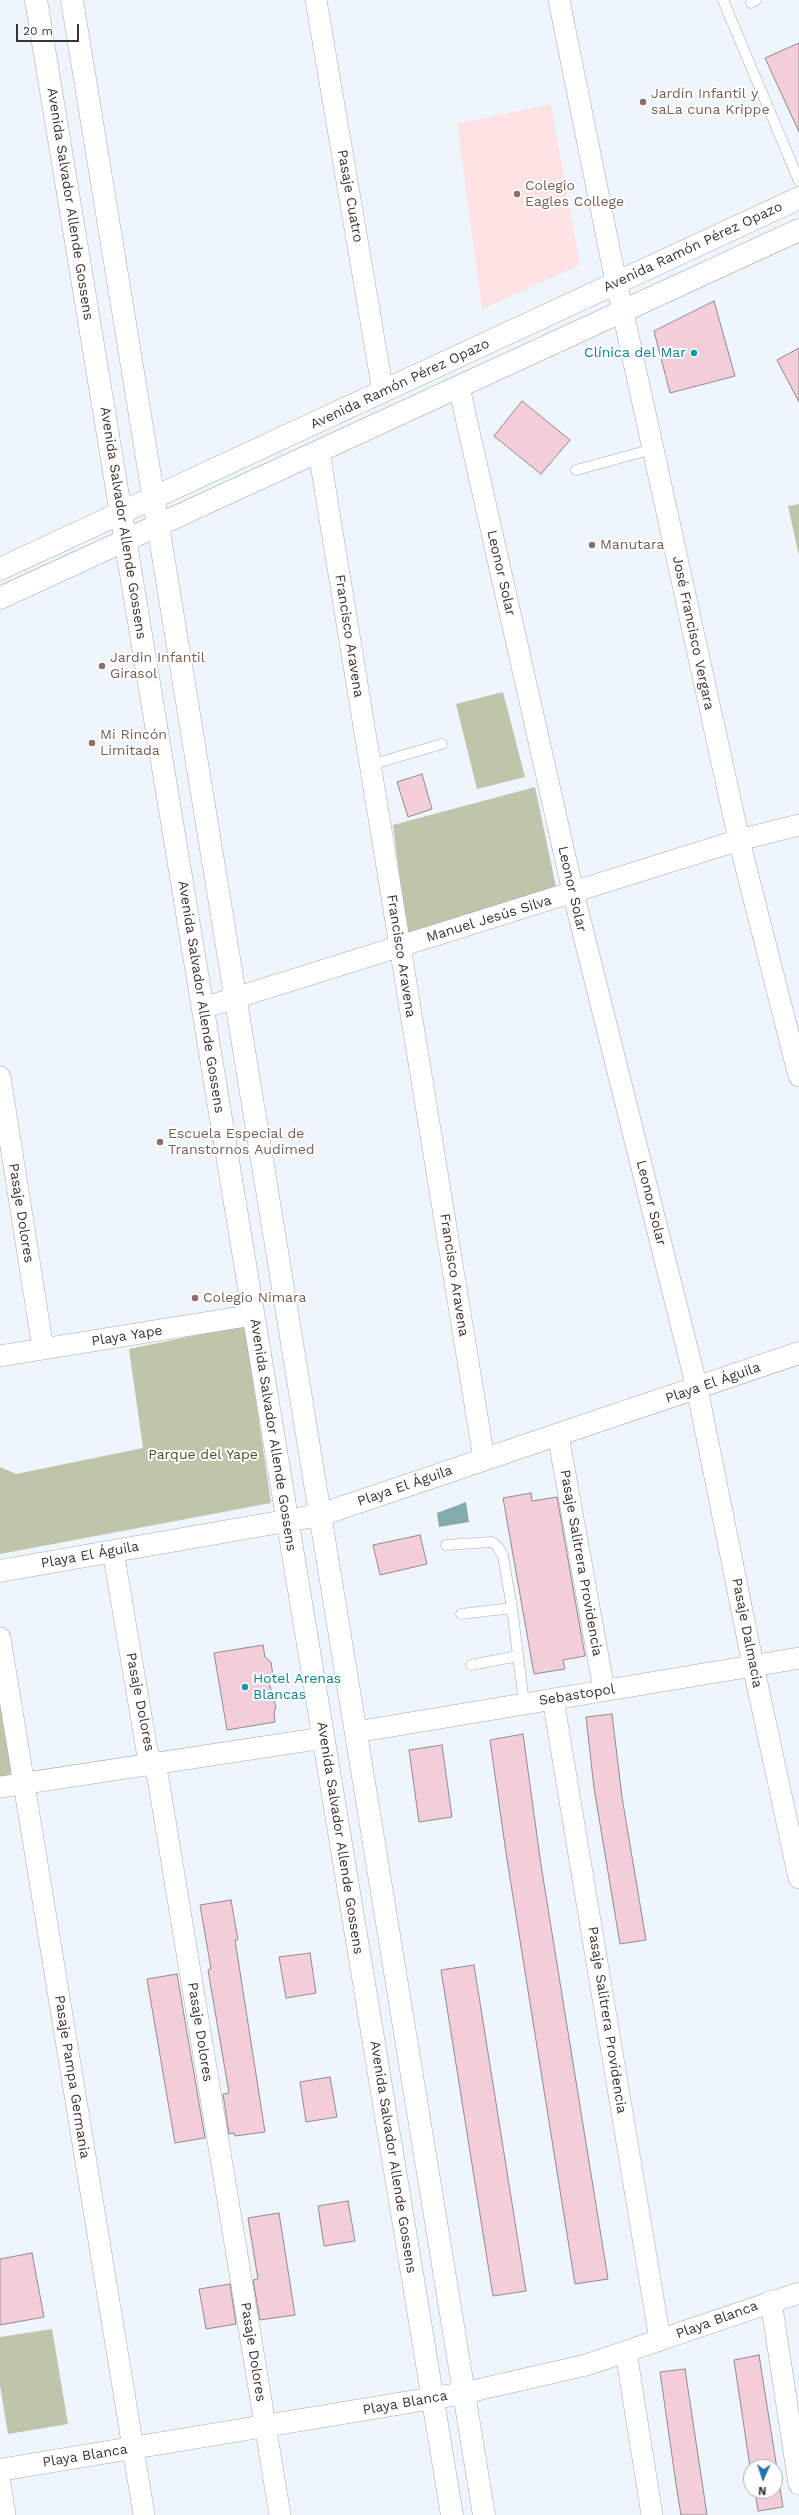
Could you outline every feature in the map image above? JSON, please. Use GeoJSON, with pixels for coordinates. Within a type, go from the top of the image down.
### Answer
{"type":"FeatureCollection","features":[{"type":"Feature","properties":{"kind":"main road","name":"Avenida Salvador Allende Gossens"},"geometry":{"type":"LineString","coordinates":[[36,0],[452,2515]]}},
{"type":"Feature","properties":{"kind":"main road"},"geometry":{"type":"LineString","coordinates":[[72,0],[484,2515]]}},
{"type":"Feature","properties":{"kind":"main road","name":"Avenida Ramón Pérez Opazo"},"geometry":{"type":"LineString","coordinates":[[0,569],[799,198]]}},
{"type":"Feature","properties":{"kind":"main road","name":"Avenida Ramón Pérez Opazo"},"geometry":{"type":"LineString","coordinates":[[0,598],[799,230]]}},
{"type":"Feature","properties":{"kind":"main road","name":"Playa El Águila"},"geometry":{"type":"LineString","coordinates":[[0,1571],[320,1514],[799,1354]]}},
{"type":"Feature","properties":{"kind":"main road","name":"Playa Blanca"},"geometry":{"type":"LineString","coordinates":[[0,2470],[464,2393]]}},
{"type":"Feature","properties":{"kind":"street","name":"Pasaje Cuatro"},"geometry":{"type":"LineString","coordinates":[[316,0],[383,392]]}},
{"type":"Feature","properties":{"kind":"street","name":"José Francisco Vergara"},"geometry":{"type":"LineString","coordinates":[[559,0],[622,312],[739,840],[799,1076]]}},
{"type":"Feature","properties":{"kind":"street","name":"Leonor Solar"},"geometry":{"type":"LineString","coordinates":[[459,387],[573,892],[697,1388]]}},
{"type":"Feature","properties":{"kind":"street","name":"Francisco Aravena"},"geometry":{"type":"LineString","coordinates":[[319,452],[484,1460]]}},
{"type":"Feature","properties":{"kind":"street","name":"Manuel Jesús Silva"},"geometry":{"type":"LineString","coordinates":[[203,1008],[739,840],[799,825]]}},
{"type":"Feature","properties":{"kind":"street","name":"Pasaje Dolores"},"geometry":{"type":"LineString","coordinates":[[0,1077],[43,1349]]}},
{"type":"Feature","properties":{"kind":"street","name":"Playa Yape"},"geometry":{"type":"LineString","coordinates":[[0,1356],[253,1315]]}},
{"type":"Feature","properties":{"kind":"street","name":"Pasaje Dalmacia"},"geometry":{"type":"LineString","coordinates":[[697,1388],[753,1665],[799,1878]]}},
{"type":"Feature","properties":{"kind":"street","name":"Pasaje Salitrera Providencia"},"geometry":{"type":"LineString","coordinates":[[558,1435],[604,1690]]}},
{"type":"Feature","properties":{"kind":"street","name":"Pasaje Dolores"},"geometry":{"type":"LineString","coordinates":[[113,1551],[147,1751],[158,1778],[280,2515]]}},
{"type":"Feature","properties":{"kind":"street","name":"Pasaje Pampa Germania"},"geometry":{"type":"LineString","coordinates":[[0,1638],[144,2515]]}},
{"type":"Feature","properties":{"kind":"street","name":"Sebastopol"},"geometry":{"type":"LineString","coordinates":[[356,1732],[799,1658]]}},
{"type":"Feature","properties":{"kind":"street","name":"Pasaje Salitrera Providencia"},"geometry":{"type":"LineString","coordinates":[[553,1699],[660,2340]]}},
{"type":"Feature","properties":{"kind":"street"},"geometry":{"type":"LineString","coordinates":[[0,1787],[323,1738]]}},
{"type":"Feature","properties":{"kind":"street","name":"Playa Blanca"},"geometry":{"type":"LineString","coordinates":[[464,2393],[560,2372],[626,2352],[771,2301],[799,2293]]}},
{"type":"Feature","properties":{"kind":"street"},"geometry":{"type":"LineString","coordinates":[[771,2301],[799,2484]]}},
{"type":"Feature","properties":{"kind":"street"},"geometry":{"type":"LineString","coordinates":[[626,2352],[652,2515]]}},
{"type":"Feature","properties":{"kind":"street"},"geometry":{"type":"LineString","coordinates":[[0,2482],[5,2515]]}},
{"type":"Feature","properties":{"kind":"lane"},"geometry":{"type":"LineString","coordinates":[[722,0],[799,181]]}},
{"type":"Feature","properties":{"kind":"lane"},"geometry":{"type":"LineString","coordinates":[[576,470],[653,449]]}},
{"type":"Feature","properties":{"kind":"lane"},"geometry":{"type":"LineString","coordinates":[[370,765],[442,744]]}},
{"type":"Feature","properties":{"kind":"lane"},"geometry":{"type":"LineString","coordinates":[[446,1545],[492,1542],[498,1547],[503,1556],[512,1608],[524,1703]]}},
{"type":"Feature","properties":{"kind":"lane"},"geometry":{"type":"LineString","coordinates":[[461,1614],[512,1608]]}},
{"type":"Feature","properties":{"kind":"lane"},"geometry":{"type":"LineString","coordinates":[[471,1665],[518,1656]]}},
{"type":"Feature","properties":{"kind":"shaded area","name":"Colegio Eagles College"},"geometry":{"type":"Polygon","coordinates":[[[551,104],[580,265],[482,309],[457,124],[551,104]]]}},
{"type":"Feature","properties":{"kind":"green space"},"geometry":{"type":"Polygon","coordinates":[[[799,504],[799,556],[788,506],[799,504]]]}},
{"type":"Feature","properties":{"kind":"green space"},"geometry":{"type":"Polygon","coordinates":[[[503,692],[525,777],[477,789],[456,704],[503,692]]]}},
{"type":"Feature","properties":{"kind":"green space"},"geometry":{"type":"Polygon","coordinates":[[[535,787],[556,887],[407,934],[393,825],[535,787]]]}},
{"type":"Feature","properties":{"kind":"green space","name":"Parque del Yape"},"geometry":{"type":"Polygon","coordinates":[[[245,1325],[271,1503],[0,1554],[0,1467],[16,1474],[143,1448],[129,1349],[245,1325]]]}},
{"type":"Feature","properties":{"kind":"green space"},"geometry":{"type":"Polygon","coordinates":[[[0,1686],[13,1770],[4,1781],[0,1782],[0,1686]]]}},
{"type":"Feature","properties":{"kind":"green space"},"geometry":{"type":"Polygon","coordinates":[[[52,2329],[68,2424],[8,2434],[0,2385],[0,2337],[52,2329]]]}},
{"type":"Feature","properties":{"kind":"water"},"geometry":{"type":"Polygon","coordinates":[[[466,1502],[469,1522],[439,1527],[437,1513],[466,1502]]]}},
{"type":"Feature","properties":{"kind":"building"},"geometry":{"type":"Polygon","coordinates":[[[799,43],[799,132],[765,58],[799,43]]]}},
{"type":"Feature","properties":{"kind":"building","name":"Clínica del Mar"},"geometry":{"type":"Polygon","coordinates":[[[714,301],[735,376],[670,393],[654,331],[714,301]]]}},
{"type":"Feature","properties":{"kind":"building"},"geometry":{"type":"Polygon","coordinates":[[[799,348],[799,402],[777,360],[799,348]]]}},
{"type":"Feature","properties":{"kind":"building"},"geometry":{"type":"Polygon","coordinates":[[[522,401],[570,440],[541,474],[494,436],[522,401]]]}},
{"type":"Feature","properties":{"kind":"building"},"geometry":{"type":"Polygon","coordinates":[[[422,774],[432,809],[408,817],[397,782],[422,774]]]}},
{"type":"Feature","properties":{"kind":"building"},"geometry":{"type":"Polygon","coordinates":[[[531,1493],[532,1501],[557,1497],[585,1656],[563,1660],[565,1669],[534,1674],[503,1498],[531,1493]]]}},
{"type":"Feature","properties":{"kind":"building"},"geometry":{"type":"Polygon","coordinates":[[[420,1535],[427,1564],[380,1575],[373,1545],[420,1535]]]}},
{"type":"Feature","properties":{"kind":"building","name":"Hotel Arenas Blancas"},"geometry":{"type":"Polygon","coordinates":[[[263,1645],[265,1657],[271,1662],[273,1676],[269,1683],[276,1707],[274,1713],[275,1722],[227,1730],[214,1653],[263,1645]]]}},
{"type":"Feature","properties":{"kind":"building"},"geometry":{"type":"Polygon","coordinates":[[[612,1714],[622,1797],[646,1940],[620,1944],[594,1788],[586,1717],[612,1714]]]}},
{"type":"Feature","properties":{"kind":"building"},"geometry":{"type":"Polygon","coordinates":[[[523,1734],[541,1865],[608,2279],[575,2284],[506,1853],[490,1740],[523,1734]]]}},
{"type":"Feature","properties":{"kind":"building"},"geometry":{"type":"Polygon","coordinates":[[[442,1745],[452,1817],[419,1822],[409,1750],[442,1745]]]}},
{"type":"Feature","properties":{"kind":"building"},"geometry":{"type":"Polygon","coordinates":[[[231,1900],[238,1940],[235,1940],[265,2132],[235,2136],[234,2133],[229,2134],[223,2094],[229,2093],[208,1970],[211,1969],[200,1905],[231,1900]]]}},
{"type":"Feature","properties":{"kind":"building"},"geometry":{"type":"Polygon","coordinates":[[[310,1953],[316,1993],[286,1998],[279,1957],[310,1953]]]}},
{"type":"Feature","properties":{"kind":"building"},"geometry":{"type":"Polygon","coordinates":[[[474,1965],[526,2291],[493,2296],[441,1970],[474,1965]]]}},
{"type":"Feature","properties":{"kind":"building"},"geometry":{"type":"Polygon","coordinates":[[[177,1974],[205,2138],[175,2143],[147,1979],[177,1974]]]}},
{"type":"Feature","properties":{"kind":"building"},"geometry":{"type":"Polygon","coordinates":[[[330,2077],[337,2117],[306,2122],[300,2082],[330,2077]]]}},
{"type":"Feature","properties":{"kind":"building"},"geometry":{"type":"Polygon","coordinates":[[[348,2201],[355,2241],[324,2246],[318,2206],[348,2201]]]}},
{"type":"Feature","properties":{"kind":"building"},"geometry":{"type":"Polygon","coordinates":[[[279,2213],[295,2315],[260,2320],[253,2280],[258,2279],[248,2218],[279,2213]]]}},
{"type":"Feature","properties":{"kind":"building"},"geometry":{"type":"Polygon","coordinates":[[[32,2253],[44,2317],[0,2325],[0,2259],[32,2253]]]}},
{"type":"Feature","properties":{"kind":"building"},"geometry":{"type":"Polygon","coordinates":[[[230,2284],[236,2324],[206,2329],[199,2289],[230,2284]]]}},
{"type":"Feature","properties":{"kind":"building"},"geometry":{"type":"Polygon","coordinates":[[[759,2355],[775,2459],[749,2459],[734,2360],[759,2355]]]}},
{"type":"Feature","properties":{"kind":"building"},"geometry":{"type":"Polygon","coordinates":[[[685,2369],[707,2515],[681,2515],[676,2484],[660,2372],[685,2369]]]}},
{"type":"Feature","properties":{"kind":"building"},"geometry":{"type":"Polygon","coordinates":[[[756,2499],[782,2499],[783,2507],[758,2511],[756,2499]]]}},
{"type":"Feature","properties":{"kind":"place","name":"Jardín Infantil y saLa cuna Krippe"},"geometry":{"type":"Point","coordinates":[643,102]}},
{"type":"Feature","properties":{"kind":"place","name":"Colegio Eagles College"},"geometry":{"type":"Point","coordinates":[517,194]}},
{"type":"Feature","properties":{"kind":"place","name":"Clínica del Mar"},"geometry":{"type":"Point","coordinates":[694,353]}},
{"type":"Feature","properties":{"kind":"place","name":"Manutara"},"geometry":{"type":"Point","coordinates":[592,545]}},
{"type":"Feature","properties":{"kind":"place","name":"Jardin Infantil Girasol"},"geometry":{"type":"Point","coordinates":[102,666]}},
{"type":"Feature","properties":{"kind":"place","name":"Mi Rincón Limitada"},"geometry":{"type":"Point","coordinates":[92,743]}},
{"type":"Feature","properties":{"kind":"place","name":"Escuela Especial de Transtornos Audimed"},"geometry":{"type":"Point","coordinates":[160,1142]}},
{"type":"Feature","properties":{"kind":"place","name":"Colegio Nimara"},"geometry":{"type":"Point","coordinates":[195,1298]}},
{"type":"Feature","properties":{"kind":"place","name":"Hotel Arenas Blancas"},"geometry":{"type":"Point","coordinates":[245,1687]}}]}
